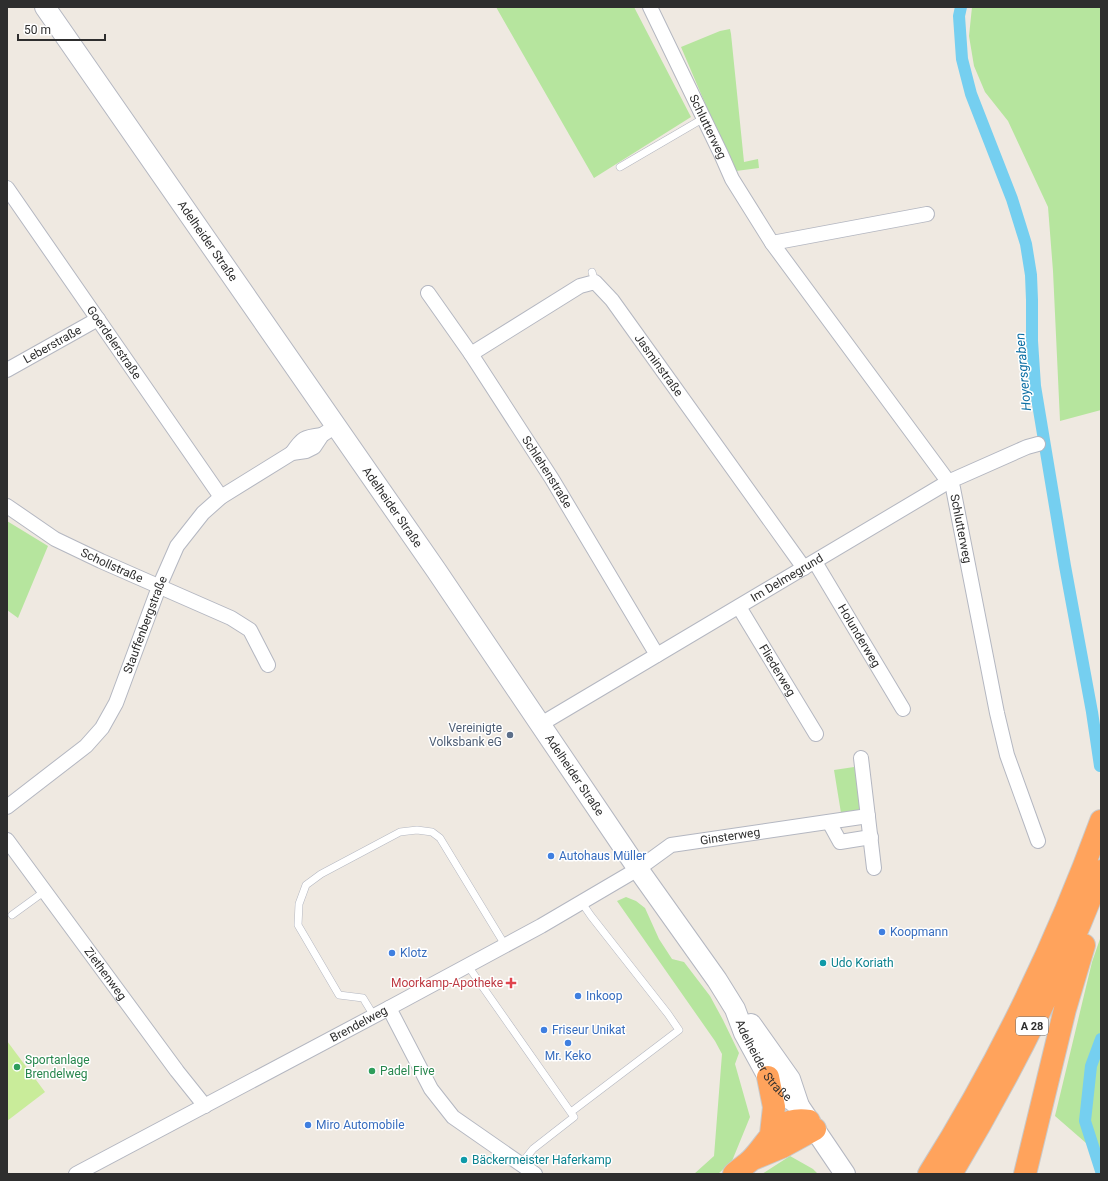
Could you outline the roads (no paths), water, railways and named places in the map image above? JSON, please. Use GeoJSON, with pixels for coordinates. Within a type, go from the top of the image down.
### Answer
{"type":"FeatureCollection","features":[{"type":"Feature","properties":{"kind":"highway","name":"A 28"},"geometry":{"type":"LineString","coordinates":[[929,1174],[974,1099],[1011,1028],[1052,943],[1087,860],[1101,821]]}},
{"type":"Feature","properties":{"kind":"highway","name":"A 28"},"geometry":{"type":"LineString","coordinates":[[951,1174],[980,1126],[1063,964],[1101,872]]}},
{"type":"Feature","properties":{"kind":"highway"},"geometry":{"type":"LineString","coordinates":[[1025,1174],[1065,1009],[1082,950],[1101,898]]}},
{"type":"Feature","properties":{"kind":"highway"},"geometry":{"type":"LineString","coordinates":[[768,1077],[774,1107],[771,1134]]}},
{"type":"Feature","properties":{"kind":"highway"},"geometry":{"type":"LineString","coordinates":[[734,1174],[751,1160],[771,1134],[780,1127],[792,1122],[808,1119]]}},
{"type":"Feature","properties":{"kind":"highway"},"geometry":{"type":"LineString","coordinates":[[751,1160],[782,1147],[808,1119]]}},
{"type":"Feature","properties":{"kind":"main road","name":"Adelheider Straße"},"geometry":{"type":"LineString","coordinates":[[45,7],[229,271],[329,431],[436,570],[638,869],[717,980],[748,1029],[790,1079],[808,1119],[845,1174]]}},
{"type":"Feature","properties":{"kind":"main road","name":"Adelheider Straße"},"geometry":{"type":"LineString","coordinates":[[748,1029],[768,1077],[808,1119]]}},
{"type":"Feature","properties":{"kind":"street","name":"Schlutterweg"},"geometry":{"type":"LineString","coordinates":[[650,7],[732,179],[772,243],[953,488],[997,713],[1007,755],[1038,841]]}},
{"type":"Feature","properties":{"kind":"street","name":"Goerdelerstraße"},"geometry":{"type":"LineString","coordinates":[[7,188],[221,497]]}},
{"type":"Feature","properties":{"kind":"street"},"geometry":{"type":"LineString","coordinates":[[772,243],[927,214]]}},
{"type":"Feature","properties":{"kind":"street","name":"Jasminstraße"},"geometry":{"type":"LineString","coordinates":[[471,354],[593,277],[612,300],[809,565]]}},
{"type":"Feature","properties":{"kind":"street","name":"Schlehenstraße"},"geometry":{"type":"LineString","coordinates":[[428,293],[471,354],[552,479],[657,655]]}},
{"type":"Feature","properties":{"kind":"street","name":"Leberstraße"},"geometry":{"type":"LineString","coordinates":[[7,370],[98,319]]}},
{"type":"Feature","properties":{"kind":"street","name":"Stauffenbergstraße"},"geometry":{"type":"LineString","coordinates":[[7,807],[86,746],[102,728],[116,703],[157,593],[177,546],[203,513],[221,497],[292,453],[300,441],[309,436],[329,431]]}},
{"type":"Feature","properties":{"kind":"street","name":"Im Delmegrund"},"geometry":{"type":"LineString","coordinates":[[541,724],[948,482],[1027,447],[1038,444]]}},
{"type":"Feature","properties":{"kind":"street","name":"Schollstraße"},"geometry":{"type":"LineString","coordinates":[[7,506],[55,539],[157,593],[231,618],[250,630],[268,665]]}},
{"type":"Feature","properties":{"kind":"street","name":"Holunderweg"},"geometry":{"type":"LineString","coordinates":[[809,565],[903,709]]}},
{"type":"Feature","properties":{"kind":"street","name":"Fliederweg"},"geometry":{"type":"LineString","coordinates":[[739,607],[816,734]]}},
{"type":"Feature","properties":{"kind":"street"},"geometry":{"type":"LineString","coordinates":[[860,758],[874,868]]}},
{"type":"Feature","properties":{"kind":"street","name":"Ginsterweg"},"geometry":{"type":"LineString","coordinates":[[638,869],[671,845],[868,816]]}},
{"type":"Feature","properties":{"kind":"street"},"geometry":{"type":"LineString","coordinates":[[829,822],[840,842],[871,837]]}},
{"type":"Feature","properties":{"kind":"street","name":"Ziethenweg"},"geometry":{"type":"LineString","coordinates":[[7,840],[172,1064],[205,1106]]}},
{"type":"Feature","properties":{"kind":"street","name":"Brendelweg"},"geometry":{"type":"LineString","coordinates":[[76,1174],[468,966],[582,903],[638,869]]}},
{"type":"Feature","properties":{"kind":"street"},"geometry":{"type":"LineString","coordinates":[[390,1008],[431,1089],[453,1117],[535,1174]]}},
{"type":"Feature","properties":{"kind":"lane"},"geometry":{"type":"LineString","coordinates":[[620,167],[704,118]]}},
{"type":"Feature","properties":{"kind":"lane"},"geometry":{"type":"LineString","coordinates":[[374,1016],[363,998],[339,995],[298,925],[298,904],[306,885],[321,874],[400,832],[417,830],[432,832],[440,838],[505,945]]}},
{"type":"Feature","properties":{"kind":"lane"},"geometry":{"type":"LineString","coordinates":[[12,915],[45,891]]}},
{"type":"Feature","properties":{"kind":"lane"},"geometry":{"type":"LineString","coordinates":[[571,1112],[679,1030],[590,916],[582,903]]}},
{"type":"Feature","properties":{"kind":"lane"},"geometry":{"type":"LineString","coordinates":[[468,966],[574,1117],[533,1149],[521,1164]]}},
{"type":"Feature","properties":{"kind":"waterway","name":"Hoyersgraben"},"geometry":{"type":"LineString","coordinates":[[961,7],[959,16],[962,59],[971,94],[1012,199],[1026,244],[1031,275],[1032,341],[1035,386],[1065,566],[1092,712],[1100,766]]}},
{"type":"Feature","properties":{"kind":"waterway","name":"Hoyersgraben"},"geometry":{"type":"LineString","coordinates":[[1101,1039],[1091,1066],[1085,1121],[1101,1171]]}},
{"type":"Feature","properties":{"kind":"place","name":"Vereinigte Volksbank eG"},"geometry":{"type":"Point","coordinates":[510,735]}},
{"type":"Feature","properties":{"kind":"place","name":"Autohaus Müller"},"geometry":{"type":"Point","coordinates":[551,856]}},
{"type":"Feature","properties":{"kind":"place","name":"Koopmann"},"geometry":{"type":"Point","coordinates":[882,932]}},
{"type":"Feature","properties":{"kind":"place","name":"Klotz"},"geometry":{"type":"Point","coordinates":[392,953]}},
{"type":"Feature","properties":{"kind":"place","name":"Udo Koriath"},"geometry":{"type":"Point","coordinates":[823,963]}},
{"type":"Feature","properties":{"kind":"place","name":"Moorkamp-Apotheke"},"geometry":{"type":"Point","coordinates":[511,983]}},
{"type":"Feature","properties":{"kind":"place","name":"Inkoop"},"geometry":{"type":"Point","coordinates":[578,996]}},
{"type":"Feature","properties":{"kind":"place","name":"Friseur Unikat"},"geometry":{"type":"Point","coordinates":[544,1030]}},
{"type":"Feature","properties":{"kind":"place","name":"Mr. Keko"},"geometry":{"type":"Point","coordinates":[568,1043]}},
{"type":"Feature","properties":{"kind":"place","name":"Sportanlage Brendelweg"},"geometry":{"type":"Point","coordinates":[17,1067]}},
{"type":"Feature","properties":{"kind":"place","name":"Padel Five"},"geometry":{"type":"Point","coordinates":[372,1071]}},
{"type":"Feature","properties":{"kind":"place","name":"Miro Automobile"},"geometry":{"type":"Point","coordinates":[308,1125]}},
{"type":"Feature","properties":{"kind":"place","name":"Bäckermeister Haferkamp"},"geometry":{"type":"Point","coordinates":[464,1160]}}]}
